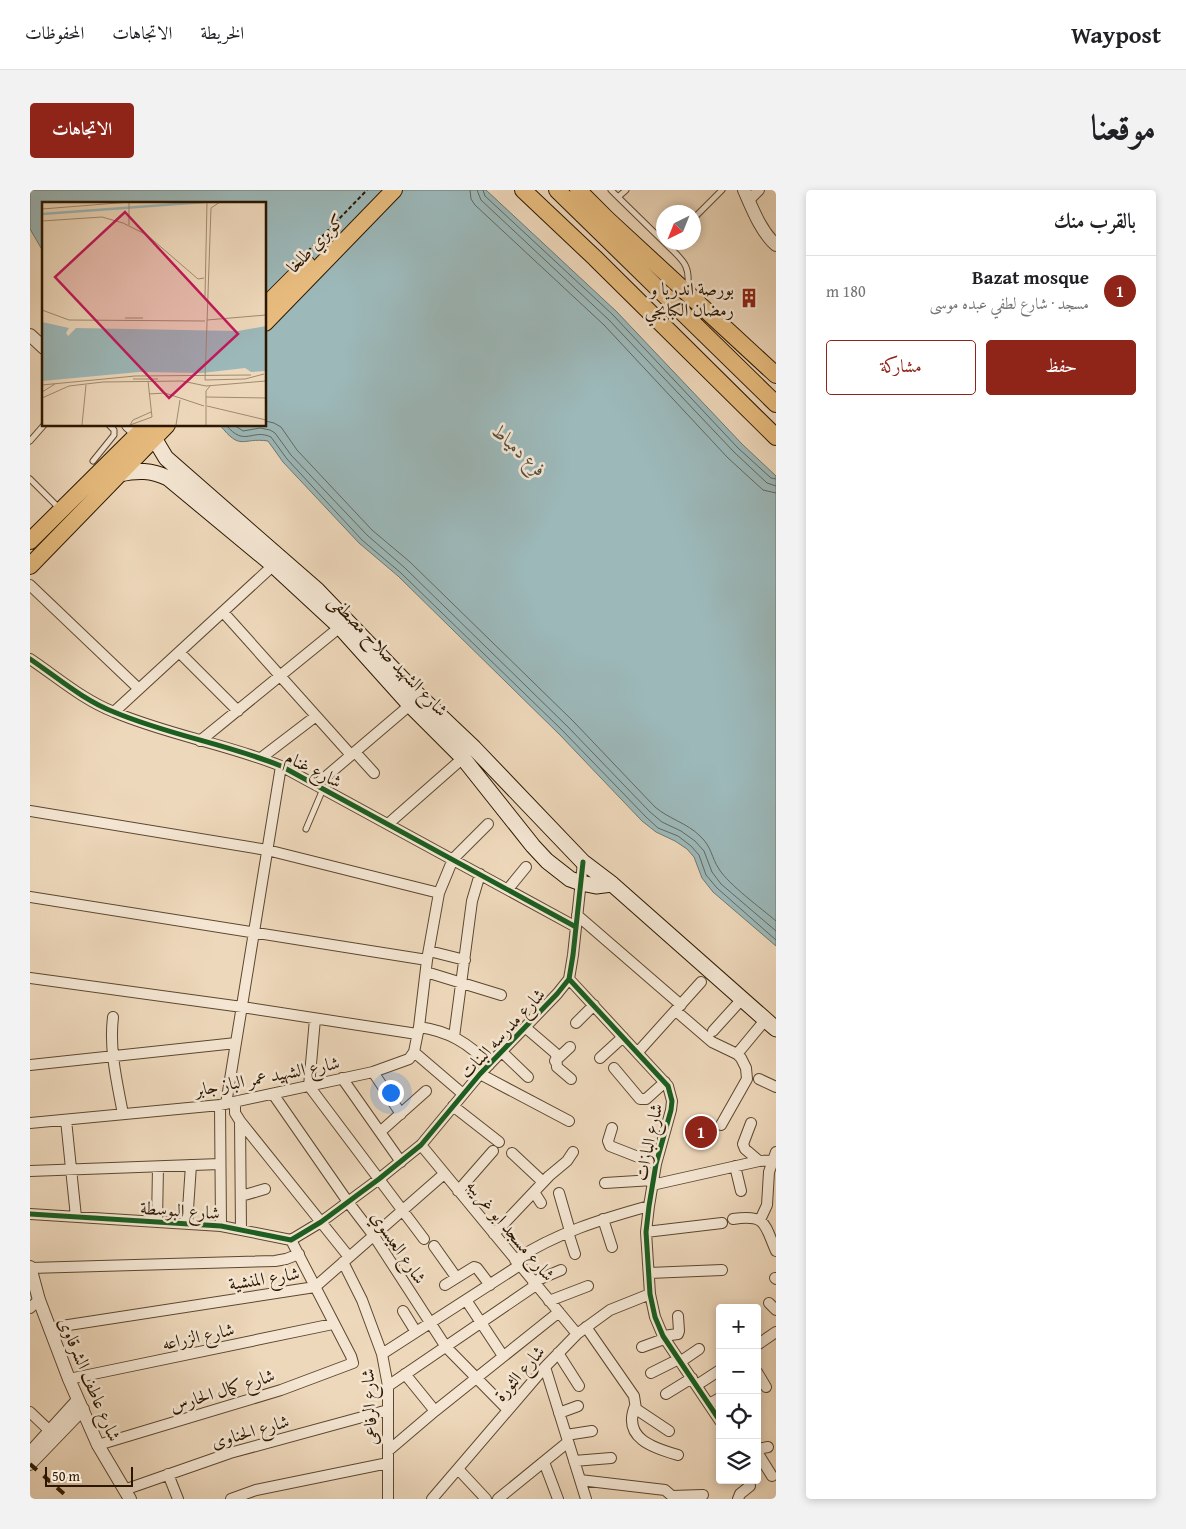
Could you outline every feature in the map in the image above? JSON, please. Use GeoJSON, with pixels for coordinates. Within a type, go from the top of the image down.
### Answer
{"type":"FeatureCollection","features":[{"type":"Feature","properties":{"kind":"main road","name":"كوبري طلخا"},"geometry":{"type":"LineString","coordinates":[[266,305],[380,190]]}},
{"type":"Feature","properties":{"kind":"main road","name":"كوبري طلخا"},"geometry":{"type":"LineString","coordinates":[[266,322],[394,190]]}},
{"type":"Feature","properties":{"kind":"main road"},"geometry":{"type":"LineString","coordinates":[[523,190],[595,258],[776,437]]}},
{"type":"Feature","properties":{"kind":"main road"},"geometry":{"type":"LineString","coordinates":[[557,190],[776,404]]}},
{"type":"Feature","properties":{"kind":"main road"},"geometry":{"type":"LineString","coordinates":[[578,190],[686,293],[776,375]]}},
{"type":"Feature","properties":{"kind":"main road"},"geometry":{"type":"LineString","coordinates":[[747,376],[761,361]]}},
{"type":"Feature","properties":{"kind":"main road"},"geometry":{"type":"LineString","coordinates":[[30,541],[142,431],[163,426]]}},
{"type":"Feature","properties":{"kind":"main road"},"geometry":{"type":"LineString","coordinates":[[30,566],[119,474],[142,431]]}},
{"type":"Feature","properties":{"kind":"main road","name":"شارع الشهيد صلاح مصطفى"},"geometry":{"type":"LineString","coordinates":[[142,431],[166,458],[277,562],[340,627],[410,705],[462,758],[547,861],[570,879],[581,883],[596,886],[612,884]]}},
{"type":"Feature","properties":{"kind":"main road","name":"شارع الشهيد صلاح مصطفى"},"geometry":{"type":"LineString","coordinates":[[119,474],[143,470],[155,472],[168,478],[277,562],[317,590],[416,693],[474,748],[583,862],[612,884],[771,1024]]}},
{"type":"Feature","properties":{"kind":"street"},"geometry":{"type":"LineString","coordinates":[[759,190],[746,195],[774,240]]}},
{"type":"Feature","properties":{"kind":"street"},"geometry":{"type":"LineString","coordinates":[[30,335],[42,346]]}},
{"type":"Feature","properties":{"kind":"street"},"geometry":{"type":"LineString","coordinates":[[114,712],[277,562]]}},
{"type":"Feature","properties":{"kind":"street"},"geometry":{"type":"LineString","coordinates":[[30,585],[139,689]]}},
{"type":"Feature","properties":{"kind":"street"},"geometry":{"type":"LineString","coordinates":[[223,612],[316,716],[374,773]]}},
{"type":"Feature","properties":{"kind":"street"},"geometry":{"type":"LineString","coordinates":[[200,741],[340,627]]}},
{"type":"Feature","properties":{"kind":"street"},"geometry":{"type":"LineString","coordinates":[[180,652],[238,711]]}},
{"type":"Feature","properties":{"kind":"street","name":"شارع غنام"},"geometry":{"type":"LineString","coordinates":[[30,659],[96,704],[114,712],[200,741],[261,758],[280,766],[576,927]]}},
{"type":"Feature","properties":{"kind":"street"},"geometry":{"type":"LineString","coordinates":[[320,787],[353,753],[410,705]]}},
{"type":"Feature","properties":{"kind":"street"},"geometry":{"type":"LineString","coordinates":[[261,758],[316,716]]}},
{"type":"Feature","properties":{"kind":"street"},"geometry":{"type":"LineString","coordinates":[[388,824],[462,758]]}},
{"type":"Feature","properties":{"kind":"street"},"geometry":{"type":"LineString","coordinates":[[222,1226],[220,1164],[227,1104],[280,766]]}},
{"type":"Feature","properties":{"kind":"street"},"geometry":{"type":"LineString","coordinates":[[30,811],[267,850],[439,893]]}},
{"type":"Feature","properties":{"kind":"street"},"geometry":{"type":"LineString","coordinates":[[463,1094],[414,1052],[439,893],[453,859],[488,824]]}},
{"type":"Feature","properties":{"kind":"street"},"geometry":{"type":"LineString","coordinates":[[569,979],[583,862]]}},
{"type":"Feature","properties":{"kind":"street"},"geometry":{"type":"LineString","coordinates":[[508,889],[526,867]]}},
{"type":"Feature","properties":{"kind":"street"},"geometry":{"type":"LineString","coordinates":[[454,1037],[472,901],[480,874]]}},
{"type":"Feature","properties":{"kind":"street"},"geometry":{"type":"LineString","coordinates":[[30,897],[254,932],[465,960]]}},
{"type":"Feature","properties":{"kind":"street"},"geometry":{"type":"LineString","coordinates":[[577,916],[678,1008],[712,1042],[737,1054],[741,1058],[746,1068],[747,1079],[721,1124]]}},
{"type":"Feature","properties":{"kind":"street"},"geometry":{"type":"LineString","coordinates":[[426,972],[501,995]]}},
{"type":"Feature","properties":{"kind":"street"},"geometry":{"type":"LineString","coordinates":[[30,978],[315,1019],[418,1031],[431,1029],[454,1037],[479,1054],[489,1065]]}},
{"type":"Feature","properties":{"kind":"street","name":"شارع البازات"},"geometry":{"type":"LineString","coordinates":[[569,979],[665,1082],[672,1101],[652,1183],[646,1232],[650,1294],[655,1317],[663,1338],[716,1415]]}},
{"type":"Feature","properties":{"kind":"street","name":"شارع مدرسه البنات"},"geometry":{"type":"LineString","coordinates":[[321,1222],[421,1145],[480,1074],[526,1028],[569,979]]}},
{"type":"Feature","properties":{"kind":"street"},"geometry":{"type":"LineString","coordinates":[[638,1052],[702,982]]}},
{"type":"Feature","properties":{"kind":"street"},"geometry":{"type":"LineString","coordinates":[[713,1031],[742,999]]}},
{"type":"Feature","properties":{"kind":"street"},"geometry":{"type":"LineString","coordinates":[[576,1023],[594,1005]]}},
{"type":"Feature","properties":{"kind":"street"},"geometry":{"type":"LineString","coordinates":[[113,1017],[112,1055],[123,1114]]}},
{"type":"Feature","properties":{"kind":"street"},"geometry":{"type":"LineString","coordinates":[[315,1019],[309,1086],[424,1239]]}},
{"type":"Feature","properties":{"kind":"street"},"geometry":{"type":"LineString","coordinates":[[737,1054],[771,1024]]}},
{"type":"Feature","properties":{"kind":"street"},"geometry":{"type":"LineString","coordinates":[[526,1028],[556,1054],[555,1062],[557,1067],[571,1079]]}},
{"type":"Feature","properties":{"kind":"street"},"geometry":{"type":"LineString","coordinates":[[600,1058],[624,1037]]}},
{"type":"Feature","properties":{"kind":"street"},"geometry":{"type":"LineString","coordinates":[[30,1065],[236,1043]]}},
{"type":"Feature","properties":{"kind":"street"},"geometry":{"type":"LineString","coordinates":[[555,1062],[570,1047]]}},
{"type":"Feature","properties":{"kind":"street","name":"شارع الشهيد عمر الباز جابر"},"geometry":{"type":"LineString","coordinates":[[30,1124],[227,1104],[373,1072],[409,1060],[414,1052]]}},
{"type":"Feature","properties":{"kind":"street"},"geometry":{"type":"LineString","coordinates":[[502,1052],[528,1077]]}},
{"type":"Feature","properties":{"kind":"street"},"geometry":{"type":"LineString","coordinates":[[614,1068],[640,1099],[646,1099],[665,1082]]}},
{"type":"Feature","properties":{"kind":"street"},"geometry":{"type":"LineString","coordinates":[[373,1072],[401,1114]]}},
{"type":"Feature","properties":{"kind":"street"},"geometry":{"type":"LineString","coordinates":[[480,1074],[569,1121]]}},
{"type":"Feature","properties":{"kind":"street"},"geometry":{"type":"LineString","coordinates":[[342,1078],[401,1162]]}},
{"type":"Feature","properties":{"kind":"street"},"geometry":{"type":"LineString","coordinates":[[759,1079],[776,1086]]}},
{"type":"Feature","properties":{"kind":"street"},"geometry":{"type":"LineString","coordinates":[[380,1132],[426,1092]]}},
{"type":"Feature","properties":{"kind":"street","name":"شارع العيسوي"},"geometry":{"type":"LineString","coordinates":[[273,1094],[374,1236],[446,1347],[508,1410]]}},
{"type":"Feature","properties":{"kind":"street"},"geometry":{"type":"LineString","coordinates":[[227,1104],[236,1113],[240,1121],[241,1230]]}},
{"type":"Feature","properties":{"kind":"street"},"geometry":{"type":"LineString","coordinates":[[453,1106],[496,1147],[458,1191]]}},
{"type":"Feature","properties":{"kind":"street"},"geometry":{"type":"LineString","coordinates":[[66,1120],[76,1217]]}},
{"type":"Feature","properties":{"kind":"street","name":"شارع الرفاعى"},"geometry":{"type":"LineString","coordinates":[[240,1121],[321,1222],[346,1260],[362,1300],[382,1354],[388,1386],[388,1499]]}},
{"type":"Feature","properties":{"kind":"street"},"geometry":{"type":"LineString","coordinates":[[751,1123],[743,1144],[745,1149],[759,1161]]}},
{"type":"Feature","properties":{"kind":"street"},"geometry":{"type":"LineString","coordinates":[[612,1128],[608,1140],[610,1146],[656,1164]]}},
{"type":"Feature","properties":{"kind":"street","name":"شارع مسجد ابو غريبه"},"geometry":{"type":"LineString","coordinates":[[421,1145],[577,1334]]}},
{"type":"Feature","properties":{"kind":"street"},"geometry":{"type":"LineString","coordinates":[[494,1234],[543,1182],[567,1161],[573,1152]]}},
{"type":"Feature","properties":{"kind":"street"},"geometry":{"type":"LineString","coordinates":[[512,1154],[543,1182]]}},
{"type":"Feature","properties":{"kind":"street"},"geometry":{"type":"LineString","coordinates":[[605,1183],[652,1183],[775,1157]]}},
{"type":"Feature","properties":{"kind":"street"},"geometry":{"type":"LineString","coordinates":[[760,1220],[767,1205],[770,1172],[775,1157]]}},
{"type":"Feature","properties":{"kind":"street"},"geometry":{"type":"LineString","coordinates":[[30,1171],[220,1164]]}},
{"type":"Feature","properties":{"kind":"street"},"geometry":{"type":"LineString","coordinates":[[187,1224],[191,1165]]}},
{"type":"Feature","properties":{"kind":"street"},"geometry":{"type":"LineString","coordinates":[[735,1166],[742,1191]]}},
{"type":"Feature","properties":{"kind":"street"},"geometry":{"type":"LineString","coordinates":[[157,1222],[158,1167]]}},
{"type":"Feature","properties":{"kind":"street","name":"شارع المنشية"},"geometry":{"type":"LineString","coordinates":[[49,1328],[315,1286],[444,1174]]}},
{"type":"Feature","properties":{"kind":"street"},"geometry":{"type":"LineString","coordinates":[[241,1196],[265,1188]]}},
{"type":"Feature","properties":{"kind":"street"},"geometry":{"type":"LineString","coordinates":[[534,1192],[541,1203]]}},
{"type":"Feature","properties":{"kind":"street"},"geometry":{"type":"LineString","coordinates":[[560,1193],[576,1254]]}},
{"type":"Feature","properties":{"kind":"street"},"geometry":{"type":"LineString","coordinates":[[382,1354],[490,1285],[545,1242],[603,1219],[649,1206]]}},
{"type":"Feature","properties":{"kind":"street","name":"شارع البوسطة"},"geometry":{"type":"LineString","coordinates":[[30,1214],[222,1226],[290,1240]]}},
{"type":"Feature","properties":{"kind":"street"},"geometry":{"type":"LineString","coordinates":[[733,1220],[754,1217],[760,1220],[764,1224],[776,1251]]}},
{"type":"Feature","properties":{"kind":"street"},"geometry":{"type":"LineString","coordinates":[[603,1219],[612,1247]]}},
{"type":"Feature","properties":{"kind":"street"},"geometry":{"type":"LineString","coordinates":[[321,1222],[290,1240],[333,1324]]}},
{"type":"Feature","properties":{"kind":"street"},"geometry":{"type":"LineString","coordinates":[[646,1232],[722,1223]]}},
{"type":"Feature","properties":{"kind":"street"},"geometry":{"type":"LineString","coordinates":[[434,1246],[456,1277]]}},
{"type":"Feature","properties":{"kind":"street"},"geometry":{"type":"LineString","coordinates":[[30,1268],[274,1261],[298,1254]]}},
{"type":"Feature","properties":{"kind":"street"},"geometry":{"type":"LineString","coordinates":[[444,1285],[472,1267],[476,1267],[490,1285]]}},
{"type":"Feature","properties":{"kind":"street","name":"شارع عاطف الشرقاوى"},"geometry":{"type":"LineString","coordinates":[[30,1268],[34,1304],[49,1328],[98,1445],[127,1494]]}},
{"type":"Feature","properties":{"kind":"street"},"geometry":{"type":"LineString","coordinates":[[388,1386],[446,1347],[534,1283],[561,1270]]}},
{"type":"Feature","properties":{"kind":"street"},"geometry":{"type":"LineString","coordinates":[[649,1274],[722,1270]]}},
{"type":"Feature","properties":{"kind":"street"},"geometry":{"type":"LineString","coordinates":[[549,1301],[588,1286]]}},
{"type":"Feature","properties":{"kind":"street","name":"شارع الثورة"},"geometry":{"type":"LineString","coordinates":[[432,1499],[545,1367],[577,1334],[610,1310],[650,1294]]}},
{"type":"Feature","properties":{"kind":"street"},"geometry":{"type":"LineString","coordinates":[[466,1300],[503,1356]]}},
{"type":"Feature","properties":{"kind":"street"},"geometry":{"type":"LineString","coordinates":[[403,1312],[416,1332]]}},
{"type":"Feature","properties":{"kind":"street"},"geometry":{"type":"LineString","coordinates":[[388,1451],[558,1312]]}},
{"type":"Feature","properties":{"kind":"street"},"geometry":{"type":"LineString","coordinates":[[642,1347],[678,1334],[678,1316]]}},
{"type":"Feature","properties":{"kind":"street","name":"شارع كمال الحارس"},"geometry":{"type":"LineString","coordinates":[[98,1445],[281,1390],[350,1365],[353,1361],[333,1324]]}},
{"type":"Feature","properties":{"kind":"street","name":"شارع الزراعه"},"geometry":{"type":"LineString","coordinates":[[69,1379],[333,1324]]}},
{"type":"Feature","properties":{"kind":"street"},"geometry":{"type":"LineString","coordinates":[[586,1327],[634,1396],[635,1406],[631,1417],[632,1426],[641,1440],[646,1444],[678,1455]]}},
{"type":"Feature","properties":{"kind":"street"},"geometry":{"type":"LineString","coordinates":[[761,1343],[774,1337]]}},
{"type":"Feature","properties":{"kind":"street"},"geometry":{"type":"LineString","coordinates":[[651,1372],[699,1349]]}},
{"type":"Feature","properties":{"kind":"street"},"geometry":{"type":"LineString","coordinates":[[558,1353],[579,1386]]}},
{"type":"Feature","properties":{"kind":"street"},"geometry":{"type":"LineString","coordinates":[[545,1367],[586,1499]]}},
{"type":"Feature","properties":{"kind":"street"},"geometry":{"type":"LineString","coordinates":[[666,1394],[716,1372]]}},
{"type":"Feature","properties":{"kind":"street"},"geometry":{"type":"LineString","coordinates":[[405,1374],[435,1411]]}},
{"type":"Feature","properties":{"kind":"street"},"geometry":{"type":"LineString","coordinates":[[761,1378],[766,1386]]}},
{"type":"Feature","properties":{"kind":"street"},"geometry":{"type":"LineString","coordinates":[[709,1404],[716,1400]]}},
{"type":"Feature","properties":{"kind":"street"},"geometry":{"type":"LineString","coordinates":[[30,1453],[50,1431],[81,1404]]}},
{"type":"Feature","properties":{"kind":"street"},"geometry":{"type":"LineString","coordinates":[[30,1464],[81,1404]]}},
{"type":"Feature","properties":{"kind":"street"},"geometry":{"type":"LineString","coordinates":[[559,1413],[578,1406]]}},
{"type":"Feature","properties":{"kind":"street"},"geometry":{"type":"LineString","coordinates":[[635,1406],[640,1412],[669,1431]]}},
{"type":"Feature","properties":{"kind":"street","name":"شارع الحناوى"},"geometry":{"type":"LineString","coordinates":[[127,1494],[168,1474],[230,1453],[388,1410]]}},
{"type":"Feature","properties":{"kind":"street"},"geometry":{"type":"LineString","coordinates":[[30,1412],[50,1431]]}},
{"type":"Feature","properties":{"kind":"street"},"geometry":{"type":"LineString","coordinates":[[498,1499],[510,1495],[567,1439],[592,1431]]}},
{"type":"Feature","properties":{"kind":"street"},"geometry":{"type":"LineString","coordinates":[[761,1449],[768,1447]]}},
{"type":"Feature","properties":{"kind":"street"},"geometry":{"type":"LineString","coordinates":[[761,1457],[772,1476]]}},
{"type":"Feature","properties":{"kind":"street"},"geometry":{"type":"LineString","coordinates":[[574,1461],[611,1458]]}},
{"type":"Feature","properties":{"kind":"street"},"geometry":{"type":"LineString","coordinates":[[544,1462],[558,1499]]}},
{"type":"Feature","properties":{"kind":"street"},"geometry":{"type":"LineString","coordinates":[[231,1499],[256,1490],[388,1463]]}},
{"type":"Feature","properties":{"kind":"street"},"geometry":{"type":"LineString","coordinates":[[458,1469],[486,1499]]}},
{"type":"Feature","properties":{"kind":"street"},"geometry":{"type":"LineString","coordinates":[[168,1474],[178,1499]]}},
{"type":"Feature","properties":{"kind":"street"},"geometry":{"type":"LineString","coordinates":[[580,1480],[665,1490],[672,1498],[703,1495]]}},
{"type":"Feature","properties":{"kind":"street"},"geometry":{"type":"LineString","coordinates":[[738,1499],[740,1494],[750,1486]]}},
{"type":"Feature","properties":{"kind":"lane"},"geometry":{"type":"LineString","coordinates":[[611,190],[656,234]]}},
{"type":"Feature","properties":{"kind":"lane"},"geometry":{"type":"LineString","coordinates":[[618,197],[626,190]]}},
{"type":"Feature","properties":{"kind":"lane"},"geometry":{"type":"LineString","coordinates":[[701,211],[722,190]]}},
{"type":"Feature","properties":{"kind":"lane"},"geometry":{"type":"LineString","coordinates":[[671,250],[687,267],[689,278],[686,293]]}},
{"type":"Feature","properties":{"kind":"lane"},"geometry":{"type":"LineString","coordinates":[[30,441],[43,426]]}},
{"type":"Feature","properties":{"kind":"lane"},"geometry":{"type":"LineString","coordinates":[[93,461],[114,435],[114,430],[109,426]]}},
{"type":"Feature","properties":{"kind":"lane"},"geometry":{"type":"LineString","coordinates":[[30,479],[61,510]]}},
{"type":"Feature","properties":{"kind":"lane"},"geometry":{"type":"LineString","coordinates":[[306,829],[320,787]]}},
{"type":"Feature","properties":{"kind":"path"},"geometry":{"type":"LineString","coordinates":[[306,252],[367,190]]}},
{"type":"Feature","properties":{"kind":"water","name":"فرع دمياط"},"geometry":{"type":"Polygon","coordinates":[[[30,190],[486,190],[617,312],[742,444],[776,476],[776,946],[713,892],[702,878],[694,857],[687,849],[656,832],[642,821],[560,735],[398,576],[359,543],[283,462],[268,441],[238,441],[221,426],[266,426],[266,202],[42,202],[42,250],[30,229],[30,190]]]}},
{"type":"Feature","properties":{"kind":"railway"},"geometry":{"type":"LineString","coordinates":[[30,1464],[70,1499]]}},
{"type":"Feature","properties":{"kind":"cycle path"},"geometry":{"type":"LineString","coordinates":[[30,659],[81,695],[114,712],[155,727],[261,758],[281,766],[576,927]]}},
{"type":"Feature","properties":{"kind":"cycle path"},"geometry":{"type":"LineString","coordinates":[[30,1214],[221,1226],[291,1240],[321,1222],[421,1145],[480,1074],[569,979],[583,862]]}},
{"type":"Feature","properties":{"kind":"cycle path"},"geometry":{"type":"LineString","coordinates":[[569,979],[668,1086],[672,1101],[671,1110],[656,1164],[646,1232],[650,1294],[655,1317],[663,1336],[716,1415]]}},
{"type":"Feature","properties":{"kind":"place","name":"بورصة اندريا و رمضان الكبابجي"},"geometry":{"type":"Point","coordinates":[749,298]}},
{"type":"Feature","properties":{"kind":"place","name":"Bazat mosque"},"geometry":{"type":"Point","coordinates":[701,1132]}}]}
